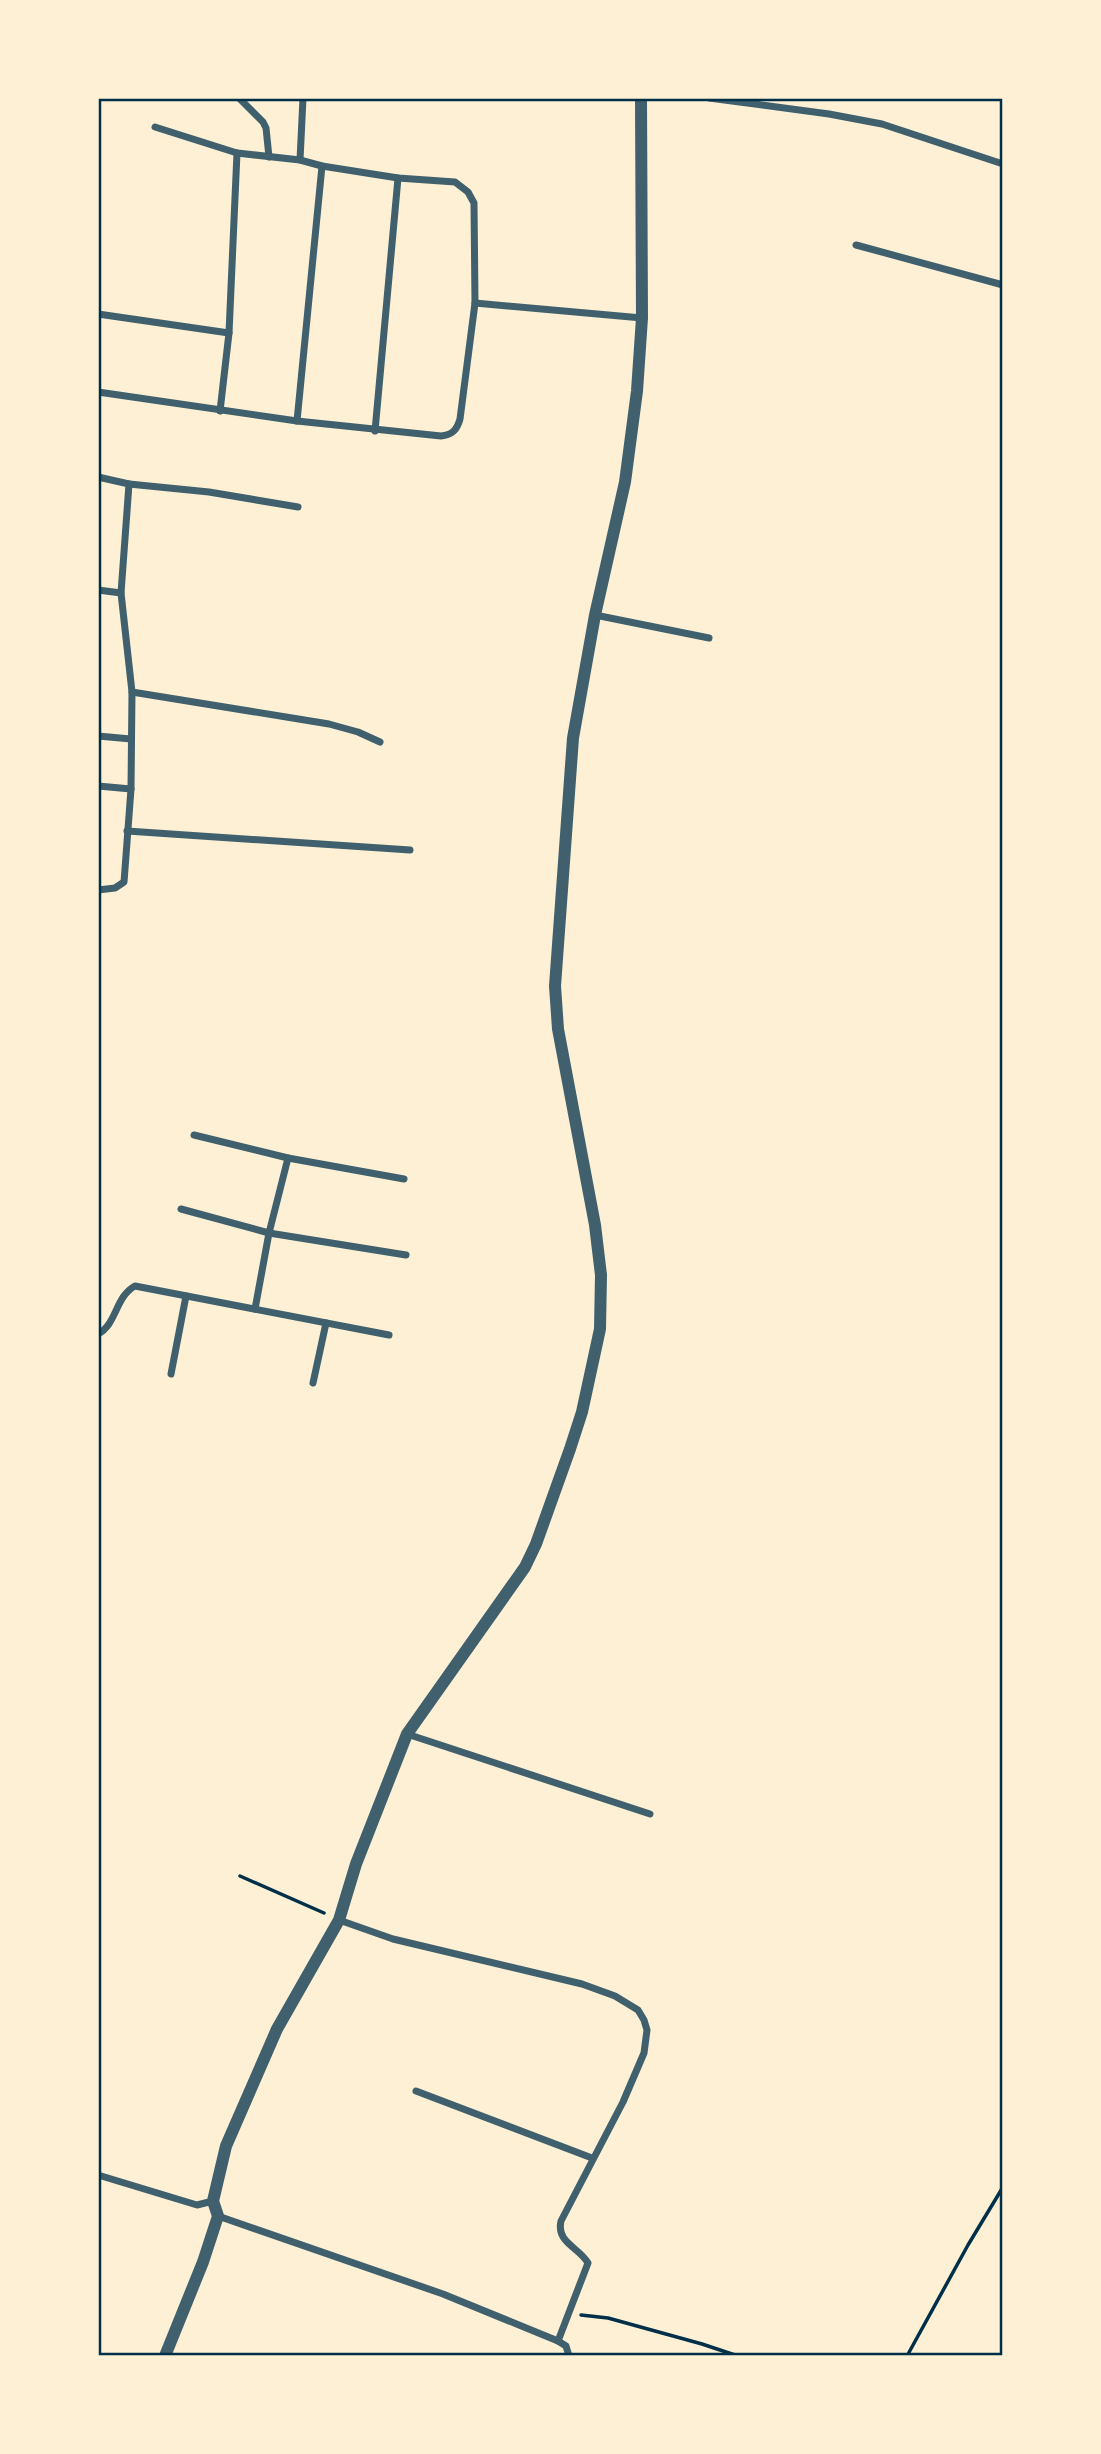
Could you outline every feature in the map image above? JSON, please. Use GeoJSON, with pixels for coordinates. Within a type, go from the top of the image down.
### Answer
{"type":"FeatureCollection","features":[{"type":"Feature","properties":{"kind":"street"},"geometry":{"type":"LineString","coordinates":[[239,98],[263,122],[269,157]]}},
{"type":"Feature","properties":{"kind":"street"},"geometry":{"type":"LineString","coordinates":[[299,160],[303,98]]}},
{"type":"Feature","properties":{"kind":"street"},"geometry":{"type":"LineString","coordinates":[[165,2356],[203,2262],[218,2216],[213,2201],[226,2146],[277,2029],[339,1920],[356,1864],[407,1734],[525,1567],[536,1544],[582,1412],[600,1329],[601,1275],[595,1225],[558,1029],[555,986],[573,738],[595,615],[625,482],[637,391],[642,318],[641,98]]}},
{"type":"Feature","properties":{"kind":"street"},"geometry":{"type":"LineString","coordinates":[[709,98],[882,124],[1003,164]]}},
{"type":"Feature","properties":{"kind":"street"},"geometry":{"type":"LineString","coordinates":[[98,392],[297,421],[441,436],[450,435],[460,419],[475,303],[474,203],[471,195],[455,182],[397,178],[299,160],[237,153],[155,127]]}},
{"type":"Feature","properties":{"kind":"street"},"geometry":{"type":"LineString","coordinates":[[220,411],[229,333],[237,153]]}},
{"type":"Feature","properties":{"kind":"street"},"geometry":{"type":"LineString","coordinates":[[297,421],[322,166]]}},
{"type":"Feature","properties":{"kind":"street"},"geometry":{"type":"LineString","coordinates":[[375,431],[397,178]]}},
{"type":"Feature","properties":{"kind":"street"},"geometry":{"type":"LineString","coordinates":[[856,245],[1003,285]]}},
{"type":"Feature","properties":{"kind":"street"},"geometry":{"type":"LineString","coordinates":[[475,303],[642,318]]}},
{"type":"Feature","properties":{"kind":"street"},"geometry":{"type":"LineString","coordinates":[[98,314],[229,333]]}},
{"type":"Feature","properties":{"kind":"street"},"geometry":{"type":"LineString","coordinates":[[98,477],[129,484],[209,492],[298,508]]}},
{"type":"Feature","properties":{"kind":"street"},"geometry":{"type":"LineString","coordinates":[[98,890],[115,888],[124,882],[131,789],[132,692],[121,593],[129,484]]}},
{"type":"Feature","properties":{"kind":"street"},"geometry":{"type":"LineString","coordinates":[[98,590],[121,593]]}},
{"type":"Feature","properties":{"kind":"street"},"geometry":{"type":"LineString","coordinates":[[595,615],[709,638]]}},
{"type":"Feature","properties":{"kind":"street"},"geometry":{"type":"LineString","coordinates":[[132,692],[329,724],[358,732],[380,743]]}},
{"type":"Feature","properties":{"kind":"street"},"geometry":{"type":"LineString","coordinates":[[98,736],[131,739]]}},
{"type":"Feature","properties":{"kind":"street"},"geometry":{"type":"LineString","coordinates":[[98,786],[131,789]]}},
{"type":"Feature","properties":{"kind":"street"},"geometry":{"type":"LineString","coordinates":[[127,831],[410,850]]}},
{"type":"Feature","properties":{"kind":"street"},"geometry":{"type":"LineString","coordinates":[[194,1135],[288,1158],[404,1180]]}},
{"type":"Feature","properties":{"kind":"street"},"geometry":{"type":"LineString","coordinates":[[255,1309],[269,1233],[288,1158]]}},
{"type":"Feature","properties":{"kind":"street"},"geometry":{"type":"LineString","coordinates":[[181,1209],[269,1233],[406,1255]]}},
{"type":"Feature","properties":{"kind":"street"},"geometry":{"type":"LineString","coordinates":[[98,1334],[107,1328],[123,1296],[135,1286],[389,1335]]}},
{"type":"Feature","properties":{"kind":"street"},"geometry":{"type":"LineString","coordinates":[[170,1374],[186,1296]]}},
{"type":"Feature","properties":{"kind":"street"},"geometry":{"type":"LineString","coordinates":[[313,1383],[326,1323]]}},
{"type":"Feature","properties":{"kind":"street"},"geometry":{"type":"LineString","coordinates":[[407,1734],[650,1814]]}},
{"type":"Feature","properties":{"kind":"street"},"geometry":{"type":"LineString","coordinates":[[339,1920],[393,1939],[582,1984],[615,1996],[638,2010],[644,2020],[647,2030],[644,2053],[623,2102],[592,2158],[559,2228],[561,2236],[584,2256],[588,2263],[558,2341]]}},
{"type":"Feature","properties":{"kind":"street"},"geometry":{"type":"LineString","coordinates":[[416,2091],[592,2158]]}},
{"type":"Feature","properties":{"kind":"street"},"geometry":{"type":"LineString","coordinates":[[98,2175],[197,2205],[213,2201]]}},
{"type":"Feature","properties":{"kind":"street"},"geometry":{"type":"LineString","coordinates":[[218,2216],[443,2294],[558,2341],[566,2346],[569,2356]]}},
{"type":"Feature","properties":{"kind":"path"},"geometry":{"type":"LineString","coordinates":[[240,1876],[339,1920]]}},
{"type":"Feature","properties":{"kind":"path"},"geometry":{"type":"LineString","coordinates":[[907,2356],[1003,2187]]}},
{"type":"Feature","properties":{"kind":"path"},"geometry":{"type":"LineString","coordinates":[[567,2320],[580,2315],[593,2315],[738,2356]]}}]}
